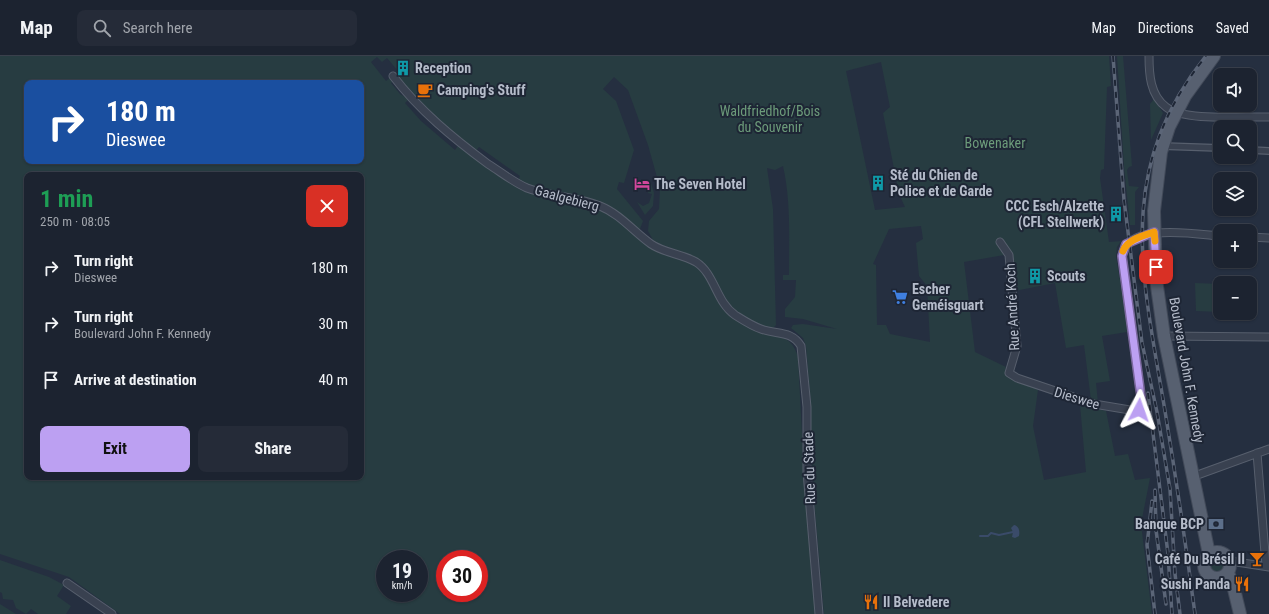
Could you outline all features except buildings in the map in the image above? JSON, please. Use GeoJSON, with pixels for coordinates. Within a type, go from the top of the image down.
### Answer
{"type":"FeatureCollection","features":[{"type":"Feature","properties":{"kind":"main road","name":"Boulevard John F. Kennedy"},"geometry":{"type":"LineString","coordinates":[[1214,56],[1190,88],[1176,112],[1162,146],[1155,197],[1154,232],[1156,279],[1164,336],[1192,477],[1214,542],[1214,553]]}},
{"type":"Feature","properties":{"kind":"main road"},"geometry":{"type":"LineString","coordinates":[[1225,570],[1209,575],[1204,569],[1204,561],[1214,553],[1226,554],[1225,570],[1235,614]]}},
{"type":"Feature","properties":{"kind":"main road"},"geometry":{"type":"LineString","coordinates":[[1225,570],[1233,585],[1240,614]]}},
{"type":"Feature","properties":{"kind":"street"},"geometry":{"type":"LineString","coordinates":[[1149,56],[1149,72],[1154,90],[1165,107],[1187,115],[1253,119],[1269,117]]}},
{"type":"Feature","properties":{"kind":"street","name":"Gaalgebierg"},"geometry":{"type":"LineString","coordinates":[[393,76],[414,101],[445,131],[512,180],[543,193],[592,202],[602,206],[654,246],[696,262],[703,268],[721,301],[734,315],[761,329],[783,333]]}},
{"type":"Feature","properties":{"kind":"street"},"geometry":{"type":"LineString","coordinates":[[1162,146],[1213,148]]}},
{"type":"Feature","properties":{"kind":"street"},"geometry":{"type":"LineString","coordinates":[[1257,150],[1269,151]]}},
{"type":"Feature","properties":{"kind":"street"},"geometry":{"type":"LineString","coordinates":[[1154,232],[1213,236]]}},
{"type":"Feature","properties":{"kind":"street","name":"Dieswee"},"geometry":{"type":"LineString","coordinates":[[1009,373],[1017,378],[1094,404],[1123,410],[1139,410],[1142,404],[1122,256],[1126,244],[1154,232]]}},
{"type":"Feature","properties":{"kind":"street"},"geometry":{"type":"LineString","coordinates":[[1257,237],[1269,238]]}},
{"type":"Feature","properties":{"kind":"street","name":"Rue André Koch"},"geometry":{"type":"LineString","coordinates":[[1000,242],[1009,255],[1016,346],[1009,373]]}},
{"type":"Feature","properties":{"kind":"street","name":"Rue du Stade"},"geometry":{"type":"LineString","coordinates":[[783,333],[792,335],[801,346],[807,408],[807,472],[819,614]]}},
{"type":"Feature","properties":{"kind":"street"},"geometry":{"type":"LineString","coordinates":[[1164,336],[1269,337]]}},
{"type":"Feature","properties":{"kind":"street"},"geometry":{"type":"LineString","coordinates":[[1192,477],[1269,449]]}},
{"type":"Feature","properties":{"kind":"street"},"geometry":{"type":"LineString","coordinates":[[1225,570],[1268,567],[1257,453]]}},
{"type":"Feature","properties":{"kind":"street"},"geometry":{"type":"LineString","coordinates":[[68,594],[70,585],[112,614]]}},
{"type":"Feature","properties":{"kind":"green space"},"geometry":{"type":"Polygon","coordinates":[[[0,56],[1109,56],[1111,86],[1107,87],[1104,169],[1101,170],[1100,178],[1109,242],[1121,241],[1117,247],[1116,256],[1127,332],[1102,336],[1110,381],[1096,383],[1098,403],[1091,400],[1084,345],[1066,348],[1055,283],[1015,291],[1010,254],[964,262],[975,352],[1006,367],[1005,371],[1016,379],[1038,390],[1033,426],[1044,480],[1086,472],[1080,405],[1106,411],[1115,456],[1128,454],[1135,480],[1150,478],[1141,524],[1152,614],[824,614],[811,465],[811,407],[806,346],[803,338],[791,328],[793,325],[803,324],[837,329],[803,319],[785,317],[785,309],[795,297],[796,280],[783,280],[783,275],[789,275],[789,234],[786,179],[783,166],[775,170],[767,168],[773,209],[776,325],[773,328],[763,327],[761,331],[779,336],[789,341],[798,357],[804,472],[816,614],[120,614],[69,577],[0,554],[0,56]],[[377,57],[371,62],[386,81],[398,71],[387,58],[382,62],[377,57]],[[881,62],[846,71],[875,210],[905,207],[899,194],[883,113],[890,107],[881,62]],[[614,77],[603,89],[616,101],[634,150],[624,183],[619,182],[617,189],[643,221],[638,234],[651,244],[686,258],[685,253],[653,240],[648,231],[649,221],[659,209],[660,188],[648,145],[628,90],[614,77]],[[395,79],[391,83],[400,94],[409,99],[405,103],[421,121],[455,150],[460,143],[395,79]],[[479,147],[474,153],[517,183],[520,176],[479,147]],[[921,226],[889,229],[873,264],[876,265],[877,325],[886,325],[890,334],[930,342],[927,286],[919,276],[916,243],[923,239],[921,226]]]}},
{"type":"Feature","properties":{"kind":"green space"},"geometry":{"type":"Polygon","coordinates":[[[1117,56],[1123,56],[1132,166],[1127,170],[1129,186],[1139,187],[1135,192],[1135,225],[1130,225],[1124,167],[1117,56]]]}},
{"type":"Feature","properties":{"kind":"green space"},"geometry":{"type":"Polygon","coordinates":[[[1154,99],[1163,113],[1151,140],[1150,104],[1154,99]]]}},
{"type":"Feature","properties":{"kind":"green space"},"geometry":{"type":"Polygon","coordinates":[[[650,180],[654,193],[653,206],[645,215],[637,202],[643,206],[649,203],[652,194],[648,193],[650,180]]]}},
{"type":"Feature","properties":{"kind":"green space"},"geometry":{"type":"Polygon","coordinates":[[[1195,283],[1213,284],[1213,312],[1196,311],[1195,283]]]}},
{"type":"Feature","properties":{"kind":"green space"},"geometry":{"type":"Polygon","coordinates":[[[1217,558],[1222,560],[1224,565],[1222,570],[1217,572],[1212,570],[1210,565],[1212,560],[1217,558]]]}},
{"type":"Feature","properties":{"kind":"green space"},"geometry":{"type":"Polygon","coordinates":[[[0,560],[49,577],[64,585],[57,596],[71,606],[66,614],[38,614],[31,609],[26,614],[16,608],[13,600],[3,599],[2,593],[0,592],[0,560]]]}},
{"type":"Feature","properties":{"kind":"green space"},"geometry":{"type":"Polygon","coordinates":[[[0,604],[16,614],[0,614],[0,604]]]}},
{"type":"Feature","properties":{"kind":"water"},"geometry":{"type":"Polygon","coordinates":[[[1014,525],[1019,529],[1019,536],[1015,538],[1012,537],[1013,532],[1011,528],[1014,525]]]}},
{"type":"Feature","properties":{"kind":"waterway"},"geometry":{"type":"LineString","coordinates":[[980,536],[988,536],[991,533],[999,535],[1013,532]]}},
{"type":"Feature","properties":{"kind":"railway"},"geometry":{"type":"LineString","coordinates":[[1113,56],[1124,200],[1142,343],[1157,412],[1170,489],[1175,574],[1180,614]]}},
{"type":"Feature","properties":{"kind":"railway"},"geometry":{"type":"LineString","coordinates":[[1195,614],[1173,461],[1149,316],[1144,271],[1142,227],[1146,184],[1157,142],[1177,99],[1206,56]]}},
{"type":"Feature","properties":{"kind":"railway"},"geometry":{"type":"LineString","coordinates":[[1148,393],[1168,554],[1172,614]]}},
{"type":"Feature","properties":{"kind":"railway"},"geometry":{"type":"LineString","coordinates":[[1155,490],[1156,530],[1166,604]]}},
{"type":"Feature","properties":{"kind":"railway"},"geometry":{"type":"LineString","coordinates":[[1152,501],[1147,545],[1155,614]]}},
{"type":"Feature","properties":{"kind":"slow traffic"},"geometry":{"type":"LineString","coordinates":[[1123,251],[1126,244],[1130,241],[1154,232],[1155,241]]}},
{"type":"Feature","properties":{"kind":"place","name":"Reception"},"geometry":{"type":"Point","coordinates":[403,68]}},
{"type":"Feature","properties":{"kind":"place","name":"Camping's Stuff"},"geometry":{"type":"Point","coordinates":[425,90]}},
{"type":"Feature","properties":{"kind":"place","name":"Sté du Chien de Police et de Garde"},"geometry":{"type":"Point","coordinates":[878,183]}},
{"type":"Feature","properties":{"kind":"place","name":"The Seven Hotel"},"geometry":{"type":"Point","coordinates":[642,184]}},
{"type":"Feature","properties":{"kind":"place","name":"CCC Esch/Alzette (CFL Stellwerk)"},"geometry":{"type":"Point","coordinates":[1116,214]}},
{"type":"Feature","properties":{"kind":"place","name":"Scouts"},"geometry":{"type":"Point","coordinates":[1035,276]}},
{"type":"Feature","properties":{"kind":"place","name":"Escher Geméisguart"},"geometry":{"type":"Point","coordinates":[900,297]}},
{"type":"Feature","properties":{"kind":"place","name":"Banque BCP"},"geometry":{"type":"Point","coordinates":[1216,524]}},
{"type":"Feature","properties":{"kind":"place","name":"Café Du Brésil II"},"geometry":{"type":"Point","coordinates":[1257,559]}},
{"type":"Feature","properties":{"kind":"place","name":"Sushi Panda"},"geometry":{"type":"Point","coordinates":[1242,584]}},
{"type":"Feature","properties":{"kind":"place","name":"Il Belvedere"},"geometry":{"type":"Point","coordinates":[871,602]}},
{"type":"Feature","properties":{"kind":"route"},"geometry":{"type":"LineString","coordinates":[[1139,410],[1142,407],[1142,404],[1122,256],[1126,244],[1154,232],[1156,267]]}},
{"type":"Feature","properties":{"kind":"park label","name":"Waldfriedhof/Bois du Souvenir"},"geometry":{"type":"Point","coordinates":[770,120]}},
{"type":"Feature","properties":{"kind":"park label","name":"Bowenaker"},"geometry":{"type":"Point","coordinates":[995,143]}}]}
